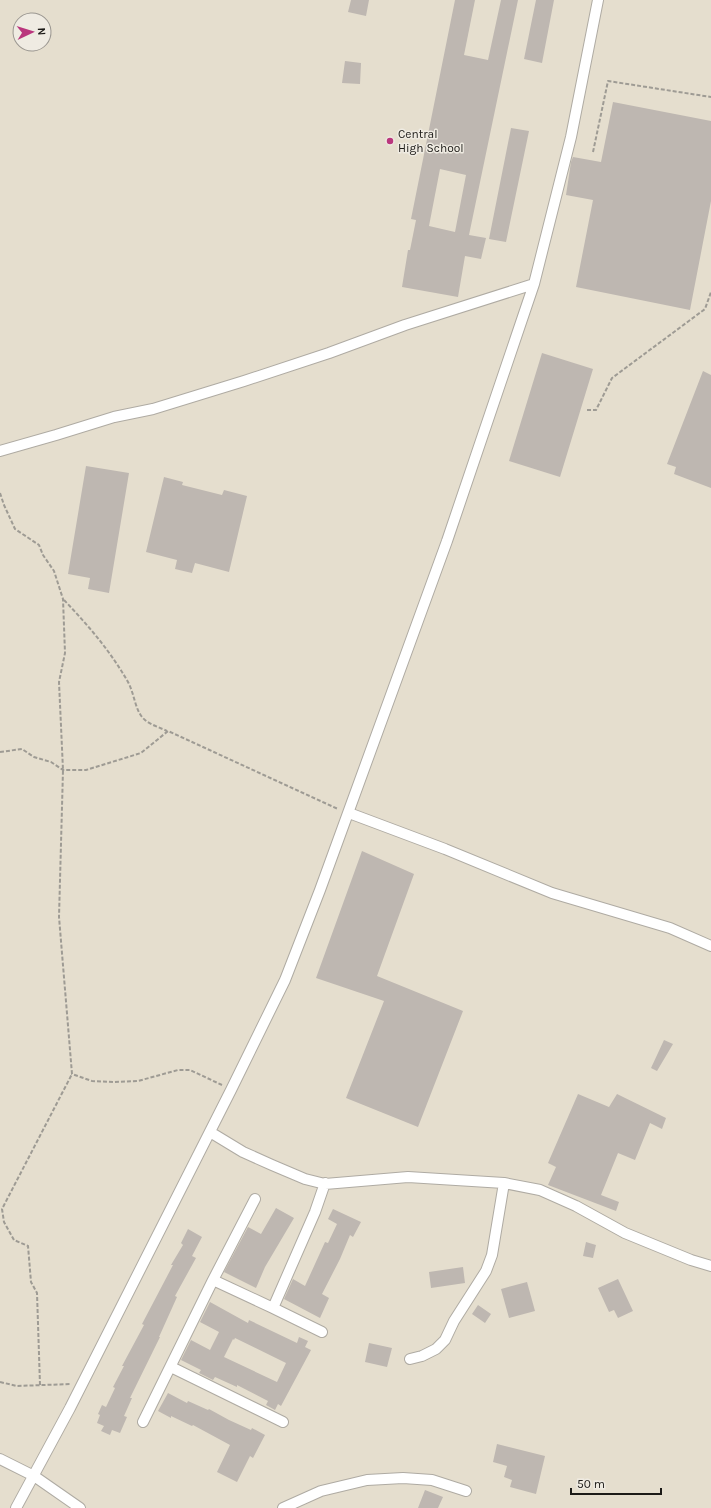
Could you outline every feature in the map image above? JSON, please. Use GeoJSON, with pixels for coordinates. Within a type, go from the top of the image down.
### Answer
{"type":"FeatureCollection","features":[{"type":"Feature","properties":{"kind":"street"},"geometry":{"type":"LineString","coordinates":[[16,1508],[82,1384],[210,1132],[285,980],[349,813],[447,541],[534,284],[571,137],[598,0]]}},
{"type":"Feature","properties":{"kind":"street"},"geometry":{"type":"LineString","coordinates":[[0,451],[114,417],[153,409],[244,381],[329,353],[405,325],[534,284]]}},
{"type":"Feature","properties":{"kind":"street"},"geometry":{"type":"LineString","coordinates":[[349,813],[445,849],[552,893],[670,928],[711,946]]}},
{"type":"Feature","properties":{"kind":"street"},"geometry":{"type":"LineString","coordinates":[[210,1132],[243,1152],[272,1165],[305,1179],[325,1183],[408,1177],[504,1183],[540,1190],[576,1206],[624,1233],[691,1260],[711,1266]]}},
{"type":"Feature","properties":{"kind":"street"},"geometry":{"type":"LineString","coordinates":[[273,1308],[315,1212],[325,1183]]}},
{"type":"Feature","properties":{"kind":"street"},"geometry":{"type":"LineString","coordinates":[[410,1359],[422,1356],[436,1349],[445,1340],[454,1321],[486,1271],[492,1255],[504,1183]]}},
{"type":"Feature","properties":{"kind":"street"},"geometry":{"type":"LineString","coordinates":[[143,1422],[255,1198]]}},
{"type":"Feature","properties":{"kind":"street"},"geometry":{"type":"LineString","coordinates":[[213,1280],[322,1332]]}},
{"type":"Feature","properties":{"kind":"street"},"geometry":{"type":"LineString","coordinates":[[171,1367],[283,1422]]}},
{"type":"Feature","properties":{"kind":"street"},"geometry":{"type":"LineString","coordinates":[[0,1459],[34,1476],[80,1508]]}},
{"type":"Feature","properties":{"kind":"street"},"geometry":{"type":"LineString","coordinates":[[283,1508],[321,1491],[367,1480],[403,1478],[432,1480],[466,1491]]}},
{"type":"Feature","properties":{"kind":"path"},"geometry":{"type":"LineString","coordinates":[[593,152],[608,81],[711,97]]}},
{"type":"Feature","properties":{"kind":"path"},"geometry":{"type":"LineString","coordinates":[[587,410],[596,410],[612,378],[705,309],[711,292]]}},
{"type":"Feature","properties":{"kind":"path"},"geometry":{"type":"LineString","coordinates":[[0,493],[15,529],[39,545],[42,555],[54,571],[63,600],[65,653],[58,682],[62,770],[59,917],[72,1074],[2,1209],[4,1222],[14,1240],[28,1246],[31,1282],[37,1293],[40,1385]]}},
{"type":"Feature","properties":{"kind":"path"},"geometry":{"type":"LineString","coordinates":[[63,600],[85,621],[128,682],[138,711],[146,721],[349,813]]}},
{"type":"Feature","properties":{"kind":"path"},"geometry":{"type":"LineString","coordinates":[[0,752],[22,749],[34,757],[51,762],[62,770],[86,770],[141,753],[168,731]]}},
{"type":"Feature","properties":{"kind":"path"},"geometry":{"type":"LineString","coordinates":[[72,1074],[92,1081],[114,1082],[138,1081],[178,1070],[190,1070],[231,1090]]}},
{"type":"Feature","properties":{"kind":"path"},"geometry":{"type":"LineString","coordinates":[[0,1382],[18,1386],[82,1384]]}},
{"type":"Feature","properties":{"kind":"shaded area"},"geometry":{"type":"Polygon","coordinates":[[[0,0],[711,0],[711,1508],[0,1508],[0,0]]]}},
{"type":"Feature","properties":{"kind":"building"},"geometry":{"type":"Polygon","coordinates":[[[351,0],[369,0],[366,16],[348,12],[351,0]]]}},
{"type":"Feature","properties":{"kind":"building"},"geometry":{"type":"Polygon","coordinates":[[[455,0],[475,0],[464,55],[488,60],[501,0],[518,0],[469,235],[486,238],[481,259],[465,256],[458,297],[402,287],[408,250],[410,250],[416,220],[411,219],[455,0]],[[440,169],[429,226],[455,232],[466,175],[440,169]]]}},
{"type":"Feature","properties":{"kind":"building"},"geometry":{"type":"Polygon","coordinates":[[[536,0],[554,0],[542,63],[524,59],[536,0]]]}},
{"type":"Feature","properties":{"kind":"building"},"geometry":{"type":"Polygon","coordinates":[[[345,61],[361,63],[360,84],[342,83],[345,61]]]}},
{"type":"Feature","properties":{"kind":"building"},"geometry":{"type":"Polygon","coordinates":[[[613,102],[711,121],[711,201],[690,310],[576,287],[593,200],[566,195],[571,162],[573,157],[601,162],[613,102]]]}},
{"type":"Feature","properties":{"kind":"building"},"geometry":{"type":"Polygon","coordinates":[[[511,128],[529,131],[506,242],[489,239],[511,128]]]}},
{"type":"Feature","properties":{"kind":"building"},"geometry":{"type":"Polygon","coordinates":[[[542,353],[593,369],[560,477],[509,461],[542,353]]]}},
{"type":"Feature","properties":{"kind":"building"},"geometry":{"type":"Polygon","coordinates":[[[703,371],[711,375],[711,488],[674,474],[676,467],[667,464],[703,371]]]}},
{"type":"Feature","properties":{"kind":"building"},"geometry":{"type":"Polygon","coordinates":[[[86,466],[129,473],[109,593],[88,589],[90,578],[68,574],[86,466]]]}},
{"type":"Feature","properties":{"kind":"building"},"geometry":{"type":"Polygon","coordinates":[[[164,477],[183,482],[182,485],[222,495],[224,490],[247,496],[229,572],[195,563],[192,573],[175,569],[177,560],[146,552],[164,477]]]}},
{"type":"Feature","properties":{"kind":"building"},"geometry":{"type":"Polygon","coordinates":[[[362,851],[414,874],[377,976],[463,1011],[418,1127],[346,1098],[384,1001],[316,978],[362,851]]]}},
{"type":"Feature","properties":{"kind":"building"},"geometry":{"type":"Polygon","coordinates":[[[664,1040],[673,1044],[657,1071],[651,1068],[664,1040]]]}},
{"type":"Feature","properties":{"kind":"building"},"geometry":{"type":"Polygon","coordinates":[[[578,1094],[609,1107],[617,1094],[666,1118],[662,1129],[650,1123],[635,1160],[618,1153],[601,1195],[619,1202],[616,1211],[548,1185],[556,1167],[548,1163],[578,1094]]]}},
{"type":"Feature","properties":{"kind":"building"},"geometry":{"type":"Polygon","coordinates":[[[276,1208],[294,1218],[265,1267],[256,1288],[224,1272],[248,1227],[261,1234],[276,1208]]]}},
{"type":"Feature","properties":{"kind":"building"},"geometry":{"type":"Polygon","coordinates":[[[333,1209],[361,1222],[353,1237],[350,1235],[340,1259],[322,1294],[329,1298],[320,1318],[284,1299],[293,1279],[305,1286],[325,1242],[328,1243],[337,1224],[328,1219],[333,1209]]]}},
{"type":"Feature","properties":{"kind":"building"},"geometry":{"type":"Polygon","coordinates":[[[188,1229],[202,1237],[192,1256],[196,1258],[175,1296],[177,1297],[160,1337],[130,1398],[132,1398],[124,1416],[127,1417],[120,1433],[112,1430],[110,1435],[101,1431],[104,1426],[97,1423],[100,1415],[98,1414],[102,1405],[106,1407],[115,1388],[113,1387],[124,1366],[122,1366],[173,1265],[171,1265],[183,1245],[181,1243],[188,1229]]]}},
{"type":"Feature","properties":{"kind":"building"},"geometry":{"type":"Polygon","coordinates":[[[586,1242],[596,1245],[593,1258],[583,1256],[586,1242]]]}},
{"type":"Feature","properties":{"kind":"building"},"geometry":{"type":"Polygon","coordinates":[[[463,1267],[465,1283],[431,1288],[429,1272],[463,1267]]]}},
{"type":"Feature","properties":{"kind":"building"},"geometry":{"type":"Polygon","coordinates":[[[618,1279],[633,1311],[618,1318],[614,1310],[609,1312],[598,1288],[618,1279]]]}},
{"type":"Feature","properties":{"kind":"building"},"geometry":{"type":"Polygon","coordinates":[[[527,1282],[535,1311],[509,1318],[501,1289],[527,1282]]]}},
{"type":"Feature","properties":{"kind":"building"},"geometry":{"type":"Polygon","coordinates":[[[210,1302],[248,1323],[249,1320],[297,1343],[299,1337],[308,1341],[305,1347],[311,1350],[281,1406],[278,1404],[275,1410],[266,1405],[268,1401],[237,1385],[237,1387],[215,1377],[213,1380],[199,1373],[201,1370],[181,1360],[191,1340],[210,1350],[219,1332],[200,1322],[210,1302]],[[235,1338],[234,1340],[233,1339],[224,1357],[277,1382],[286,1363],[235,1338]]]}},
{"type":"Feature","properties":{"kind":"building"},"geometry":{"type":"Polygon","coordinates":[[[478,1305],[491,1314],[485,1323],[472,1314],[478,1305]]]}},
{"type":"Feature","properties":{"kind":"building"},"geometry":{"type":"Polygon","coordinates":[[[369,1343],[392,1348],[387,1367],[365,1362],[369,1343]]]}},
{"type":"Feature","properties":{"kind":"building"},"geometry":{"type":"Polygon","coordinates":[[[168,1393],[187,1403],[188,1401],[208,1410],[209,1409],[229,1420],[251,1430],[252,1428],[265,1435],[253,1458],[250,1456],[237,1482],[217,1472],[230,1445],[193,1425],[192,1426],[171,1416],[171,1418],[158,1411],[168,1393]]]}},
{"type":"Feature","properties":{"kind":"building"},"geometry":{"type":"Polygon","coordinates":[[[497,1444],[545,1456],[536,1494],[510,1487],[512,1480],[504,1477],[507,1466],[493,1462],[497,1444]]]}},
{"type":"Feature","properties":{"kind":"building"},"geometry":{"type":"Polygon","coordinates":[[[425,1490],[443,1497],[438,1508],[418,1508],[425,1490]]]}},
{"type":"Feature","properties":{"kind":"place","name":"Central High School"},"geometry":{"type":"Point","coordinates":[390,141]}}]}
